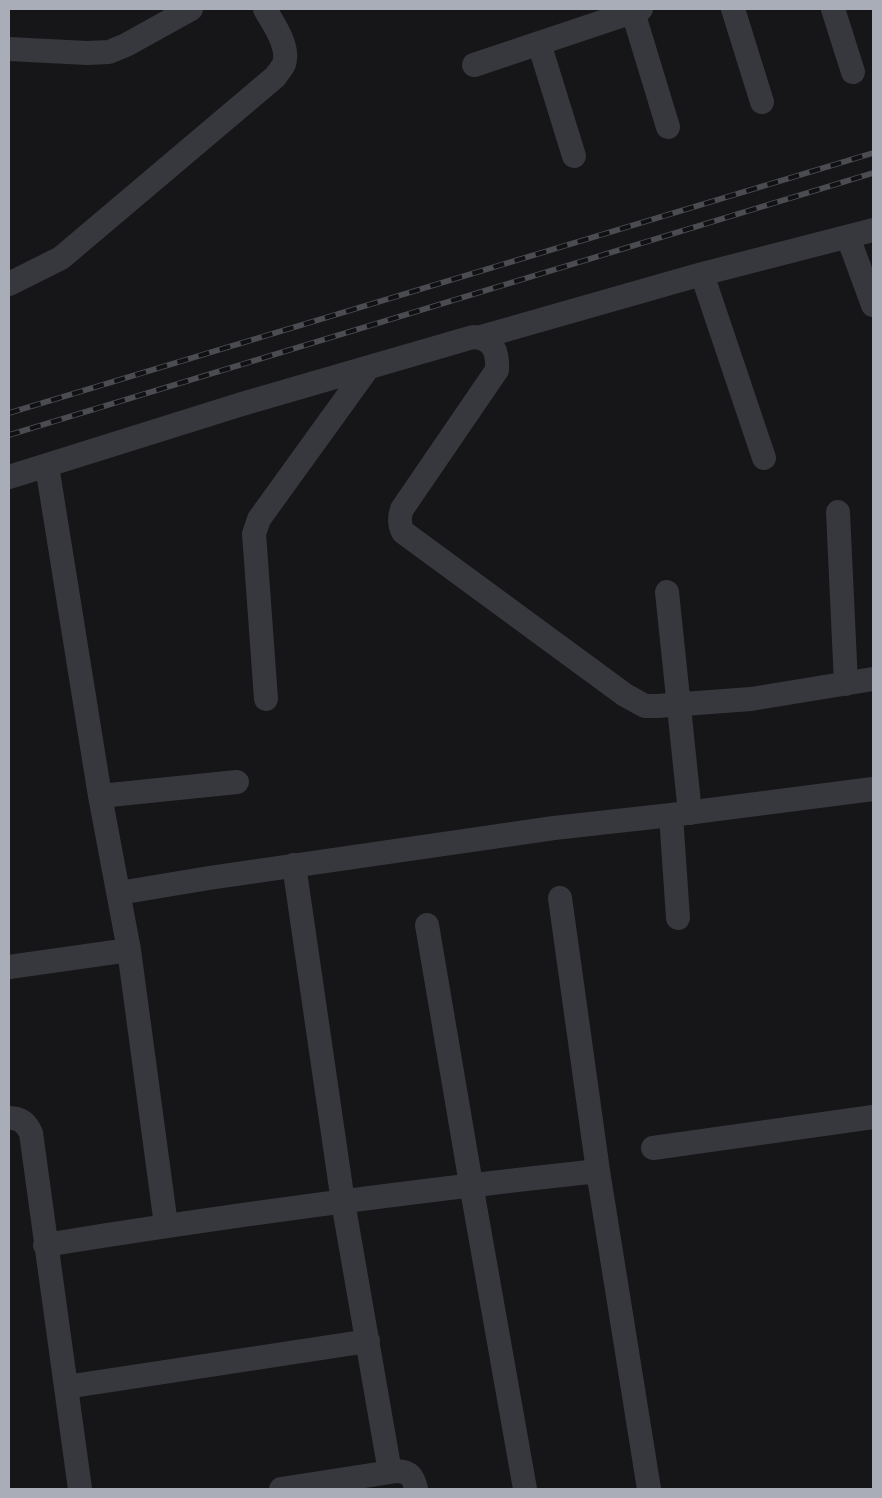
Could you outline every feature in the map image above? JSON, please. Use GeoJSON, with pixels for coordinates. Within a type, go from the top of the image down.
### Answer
{"type":"FeatureCollection","features":[{"type":"Feature","properties":{"kind":"street"},"geometry":{"type":"LineString","coordinates":[[9,49],[87,53],[108,52],[126,45],[191,9]]}},
{"type":"Feature","properties":{"kind":"street"},"geometry":{"type":"LineString","coordinates":[[9,284],[60,258],[275,76],[283,65],[285,55],[282,43],[265,9]]}},
{"type":"Feature","properties":{"kind":"street"},"geometry":{"type":"LineString","coordinates":[[733,9],[762,102]]}},
{"type":"Feature","properties":{"kind":"street"},"geometry":{"type":"LineString","coordinates":[[833,9],[853,72]]}},
{"type":"Feature","properties":{"kind":"street"},"geometry":{"type":"LineString","coordinates":[[474,65],[637,10],[668,127]]}},
{"type":"Feature","properties":{"kind":"street"},"geometry":{"type":"LineString","coordinates":[[539,43],[574,156]]}},
{"type":"Feature","properties":{"kind":"street"},"geometry":{"type":"LineString","coordinates":[[9,477],[242,404],[473,337],[481,337],[702,274],[873,230]]}},
{"type":"Feature","properties":{"kind":"street"},"geometry":{"type":"LineString","coordinates":[[848,237],[873,305]]}},
{"type":"Feature","properties":{"kind":"street"},"geometry":{"type":"LineString","coordinates":[[702,274],[764,458]]}},
{"type":"Feature","properties":{"kind":"street"},"geometry":{"type":"LineString","coordinates":[[481,337],[493,347],[497,358],[496,370],[402,510],[400,526],[404,532],[634,702],[644,706],[751,699],[873,679]]}},
{"type":"Feature","properties":{"kind":"street"},"geometry":{"type":"LineString","coordinates":[[266,699],[255,547],[256,526],[259,519],[368,368]]}},
{"type":"Feature","properties":{"kind":"street"},"geometry":{"type":"LineString","coordinates":[[47,466],[100,796],[129,950],[166,1225]]}},
{"type":"Feature","properties":{"kind":"street"},"geometry":{"type":"LineString","coordinates":[[838,512],[846,684]]}},
{"type":"Feature","properties":{"kind":"street"},"geometry":{"type":"LineString","coordinates":[[667,592],[678,704],[680,814],[678,918]]}},
{"type":"Feature","properties":{"kind":"street"},"geometry":{"type":"LineString","coordinates":[[100,796],[238,782]]}},
{"type":"Feature","properties":{"kind":"street"},"geometry":{"type":"LineString","coordinates":[[119,893],[294,865],[554,828],[873,789]]}},
{"type":"Feature","properties":{"kind":"street"},"geometry":{"type":"LineString","coordinates":[[294,865],[343,1202],[390,1472]]}},
{"type":"Feature","properties":{"kind":"street"},"geometry":{"type":"LineString","coordinates":[[560,898],[598,1171],[649,1489]]}},
{"type":"Feature","properties":{"kind":"street"},"geometry":{"type":"LineString","coordinates":[[427,925],[525,1489]]}},
{"type":"Feature","properties":{"kind":"street"},"geometry":{"type":"LineString","coordinates":[[9,967],[129,950]]}},
{"type":"Feature","properties":{"kind":"street"},"geometry":{"type":"LineString","coordinates":[[653,1148],[873,1116]]}},
{"type":"Feature","properties":{"kind":"street"},"geometry":{"type":"LineString","coordinates":[[9,1118],[18,1118],[26,1124],[31,1133],[80,1489]]}},
{"type":"Feature","properties":{"kind":"street"},"geometry":{"type":"LineString","coordinates":[[45,1245],[166,1225],[471,1184],[598,1171]]}},
{"type":"Feature","properties":{"kind":"street"},"geometry":{"type":"LineString","coordinates":[[66,1387],[368,1341]]}},
{"type":"Feature","properties":{"kind":"street"},"geometry":{"type":"LineString","coordinates":[[281,1489],[390,1472],[407,1472],[413,1478],[416,1489]]}},
{"type":"Feature","properties":{"kind":"railway"},"geometry":{"type":"LineString","coordinates":[[9,413],[873,153]]}},
{"type":"Feature","properties":{"kind":"railway"},"geometry":{"type":"LineString","coordinates":[[9,435],[873,173]]}}]}
